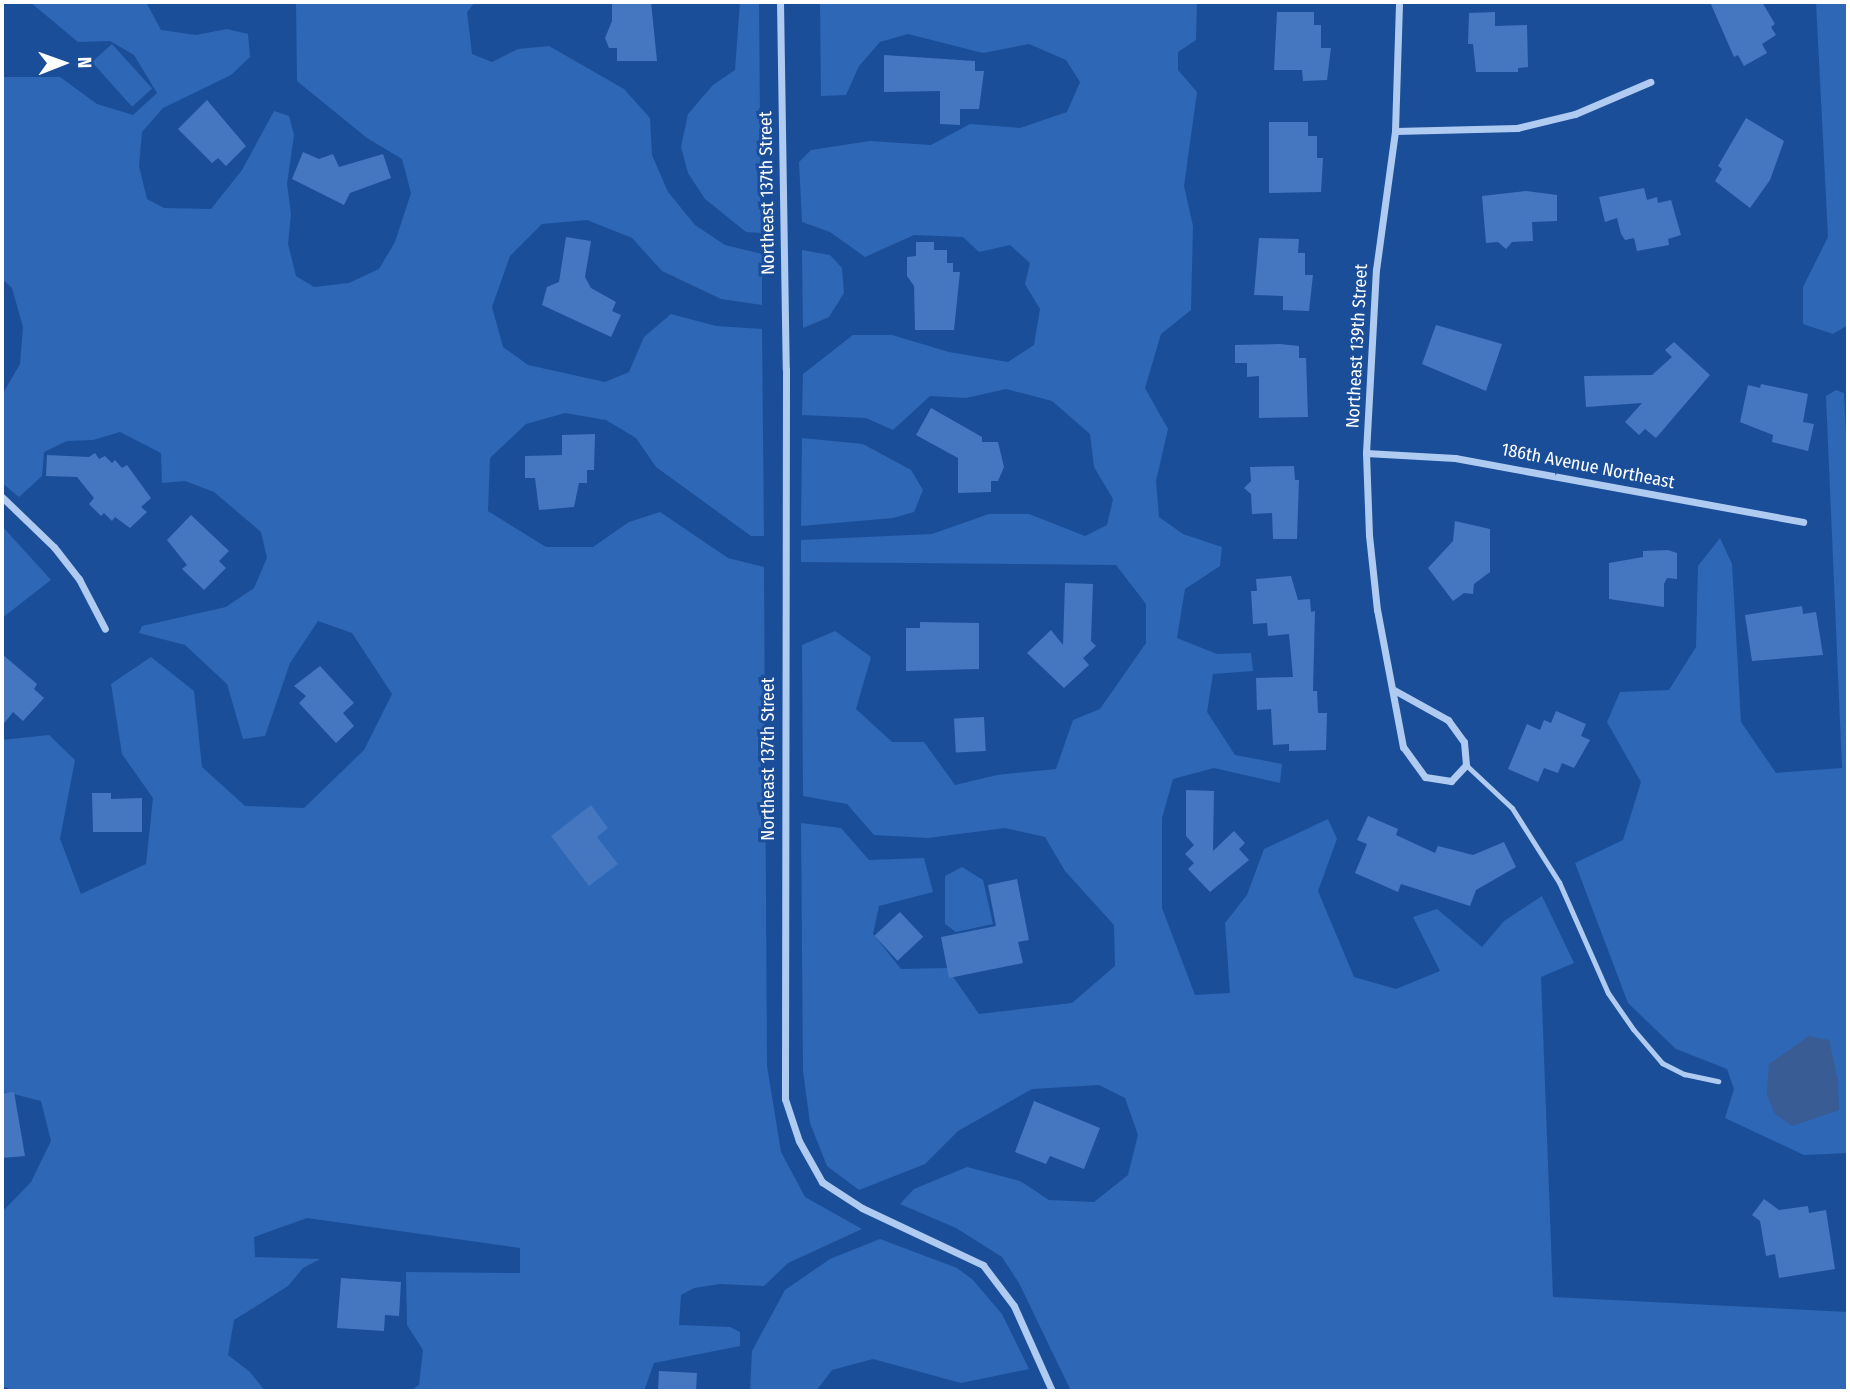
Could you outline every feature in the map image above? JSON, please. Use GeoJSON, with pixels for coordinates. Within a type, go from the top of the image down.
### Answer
{"type":"FeatureCollection","features":[{"type":"Feature","properties":{"kind":"street","name":"Northeast 137th Street"},"geometry":{"type":"LineString","coordinates":[[780,2],[786,369],[785,1099],[799,1141],[822,1182],[862,1208],[983,1265],[1014,1306],[1052,1391]]}},
{"type":"Feature","properties":{"kind":"street","name":"Northeast 139th Street"},"geometry":{"type":"LineString","coordinates":[[1399,2],[1395,131],[1376,270],[1366,453],[1377,610],[1403,747],[1425,777],[1451,781],[1466,765]]}},
{"type":"Feature","properties":{"kind":"street"},"geometry":{"type":"LineString","coordinates":[[1395,131],[1517,128],[1575,114],[1650,82]]}},
{"type":"Feature","properties":{"kind":"street","name":"186th Avenue Northeast"},"geometry":{"type":"LineString","coordinates":[[1366,453],[1455,458],[1803,523]]}},
{"type":"Feature","properties":{"kind":"street"},"geometry":{"type":"LineString","coordinates":[[2,497],[71,568],[105,629]]}},
{"type":"Feature","properties":{"kind":"street"},"geometry":{"type":"LineString","coordinates":[[1394,690],[1448,720],[1464,742],[1466,765]]}},
{"type":"Feature","properties":{"kind":"lane"},"geometry":{"type":"LineString","coordinates":[[1466,765],[1512,808],[1539,850],[1559,882],[1608,993],[1633,1029],[1662,1063],[1684,1074],[1718,1082]]}},
{"type":"Feature","properties":{"kind":"shaded area"},"geometry":{"type":"Polygon","coordinates":[[[30,2],[146,2],[161,30],[196,35],[227,29],[248,34],[250,57],[231,75],[163,108],[142,132],[139,166],[147,199],[164,208],[211,209],[242,170],[274,111],[289,116],[294,135],[287,184],[291,214],[288,244],[296,276],[314,287],[349,283],[379,269],[395,242],[411,193],[402,159],[367,138],[297,81],[296,2],[475,2],[467,12],[472,54],[492,62],[518,49],[549,46],[624,89],[650,118],[652,155],[668,192],[695,225],[725,245],[762,254],[762,305],[721,299],[662,271],[632,238],[587,220],[542,224],[510,256],[492,307],[503,347],[528,365],[605,382],[629,372],[644,337],[671,314],[716,326],[762,329],[764,536],[751,536],[656,467],[636,438],[606,420],[565,413],[526,424],[490,458],[488,511],[546,547],[593,547],[629,522],[660,512],[728,558],[764,567],[767,1066],[781,1152],[805,1197],[862,1229],[788,1263],[764,1286],[720,1284],[694,1288],[681,1295],[679,1325],[730,1327],[740,1332],[740,1346],[654,1363],[644,1391],[410,1391],[419,1385],[423,1350],[407,1325],[406,1272],[520,1273],[520,1248],[307,1218],[254,1237],[255,1257],[320,1259],[303,1268],[288,1286],[234,1320],[228,1355],[250,1372],[265,1391],[15,1391],[2,1386],[2,1212],[31,1182],[51,1141],[41,1101],[2,1091],[2,740],[49,735],[75,760],[60,839],[81,894],[146,864],[153,798],[122,754],[111,684],[151,657],[194,691],[202,767],[245,806],[304,808],[364,750],[392,694],[352,633],[318,621],[290,663],[265,736],[243,739],[227,684],[185,645],[139,633],[142,626],[226,607],[254,588],[267,558],[261,532],[214,492],[185,481],[162,483],[161,453],[120,432],[93,440],[67,441],[44,452],[42,476],[19,497],[2,483],[2,395],[20,364],[23,327],[12,288],[2,279],[2,77],[60,77],[97,104],[133,115],[157,93],[134,55],[110,41],[78,42],[30,2]]]}},
{"type":"Feature","properties":{"kind":"shaded area"},"geometry":{"type":"Polygon","coordinates":[[[740,2],[759,2],[761,233],[746,232],[705,199],[688,173],[681,147],[688,114],[713,85],[735,70],[740,2]]]}},
{"type":"Feature","properties":{"kind":"shaded area"},"geometry":{"type":"Polygon","coordinates":[[[820,2],[1197,2],[1196,40],[1178,52],[1178,70],[1197,92],[1184,186],[1193,226],[1191,310],[1161,334],[1145,388],[1168,429],[1156,481],[1159,517],[1183,534],[1222,547],[1220,566],[1185,589],[1177,638],[1217,654],[1251,653],[1253,671],[1213,674],[1207,712],[1235,755],[1282,764],[1280,783],[1214,768],[1173,779],[1162,818],[1162,908],[1195,995],[1230,993],[1225,923],[1247,895],[1264,849],[1328,819],[1337,839],[1318,891],[1354,977],[1396,989],[1440,971],[1413,917],[1437,909],[1482,947],[1504,921],[1542,896],[1574,963],[1541,977],[1553,1297],[1848,1312],[1848,1391],[1071,1391],[1019,1283],[1002,1257],[956,1228],[900,1204],[914,1189],[967,1167],[1020,1181],[1049,1200],[1094,1202],[1128,1175],[1138,1135],[1125,1098],[1099,1085],[1032,1089],[958,1131],[925,1164],[859,1190],[827,1166],[810,1123],[803,1071],[801,823],[841,828],[869,860],[924,858],[933,892],[879,906],[873,934],[901,969],[947,968],[979,1014],[1072,1003],[1115,966],[1114,925],[1065,871],[1045,837],[1005,828],[928,838],[874,835],[847,804],[803,796],[802,645],[835,631],[871,657],[856,709],[892,742],[924,742],[955,785],[997,775],[1056,769],[1073,720],[1100,709],[1146,643],[1146,604],[1116,565],[801,562],[801,540],[932,534],[989,514],[1029,514],[1085,536],[1107,525],[1113,499],[1094,467],[1090,434],[1052,401],[1006,389],[966,398],[930,396],[893,430],[866,418],[802,415],[803,374],[853,335],[892,335],[949,352],[1008,362],[1034,345],[1040,309],[1025,284],[1030,263],[1010,245],[979,252],[963,237],[914,235],[865,257],[830,232],[802,222],[799,162],[811,150],[870,141],[931,145],[970,124],[1020,128],[1067,112],[1080,82],[1066,60],[1029,44],[983,53],[908,34],[880,42],[859,66],[846,95],[821,96],[820,2]]]}},
{"type":"Feature","properties":{"kind":"shaded area"},"geometry":{"type":"Polygon","coordinates":[[[1816,2],[1848,2],[1848,325],[1833,334],[1803,324],[1803,287],[1828,237],[1816,2]]]}},
{"type":"Feature","properties":{"kind":"shaded area"},"geometry":{"type":"Polygon","coordinates":[[[112,44],[152,89],[132,107],[92,62],[112,44]]]}},
{"type":"Feature","properties":{"kind":"shaded area"},"geometry":{"type":"Polygon","coordinates":[[[802,250],[830,255],[842,268],[844,293],[829,317],[803,328],[802,250]]]}},
{"type":"Feature","properties":{"kind":"shaded area"},"geometry":{"type":"Polygon","coordinates":[[[1836,390],[1844,393],[1848,477],[1848,1153],[1804,1155],[1725,1118],[1734,1089],[1727,1069],[1676,1049],[1628,1003],[1575,863],[1623,840],[1641,782],[1607,722],[1620,692],[1669,690],[1696,647],[1698,566],[1720,538],[1732,564],[1741,722],[1776,773],[1842,768],[1826,396],[1836,390]]]}},
{"type":"Feature","properties":{"kind":"shaded area"},"geometry":{"type":"Polygon","coordinates":[[[802,438],[863,444],[911,470],[923,490],[914,512],[893,518],[801,526],[802,438]]]}},
{"type":"Feature","properties":{"kind":"shaded area"},"geometry":{"type":"Polygon","coordinates":[[[2,526],[51,580],[2,618],[2,526]]]}},
{"type":"Feature","properties":{"kind":"shaded area"},"geometry":{"type":"Polygon","coordinates":[[[962,867],[983,880],[993,924],[956,932],[945,924],[945,876],[962,867]]]}},
{"type":"Feature","properties":{"kind":"shaded area"},"geometry":{"type":"Polygon","coordinates":[[[1809,1036],[1829,1040],[1838,1081],[1839,1110],[1792,1126],[1775,1114],[1767,1095],[1769,1064],[1809,1036]]]}},
{"type":"Feature","properties":{"kind":"shaded area"},"geometry":{"type":"Polygon","coordinates":[[[880,1239],[957,1268],[972,1279],[1002,1314],[1029,1369],[961,1383],[873,1359],[832,1370],[816,1391],[750,1391],[752,1351],[785,1290],[830,1259],[880,1239]]]}},
{"type":"Feature","properties":{"kind":"building"},"geometry":{"type":"Polygon","coordinates":[[[612,2],[651,2],[657,61],[617,61],[617,48],[609,48],[605,38],[612,21],[612,2]]]}},
{"type":"Feature","properties":{"kind":"building"},"geometry":{"type":"Polygon","coordinates":[[[1710,2],[1762,2],[1775,24],[1771,27],[1776,35],[1762,44],[1767,53],[1744,66],[1738,55],[1734,57],[1710,2]]]}},
{"type":"Feature","properties":{"kind":"building"},"geometry":{"type":"Polygon","coordinates":[[[1277,12],[1314,12],[1314,25],[1321,25],[1321,48],[1331,48],[1327,80],[1303,81],[1302,70],[1274,70],[1277,12]]]}},
{"type":"Feature","properties":{"kind":"building"},"geometry":{"type":"Polygon","coordinates":[[[1495,12],[1495,26],[1527,25],[1528,67],[1518,68],[1518,72],[1476,72],[1473,44],[1468,44],[1469,13],[1495,12]]]}},
{"type":"Feature","properties":{"kind":"building"},"geometry":{"type":"Polygon","coordinates":[[[884,55],[975,61],[975,71],[984,71],[979,109],[960,109],[960,125],[940,124],[940,91],[884,92],[884,55]]]}},
{"type":"Feature","properties":{"kind":"building"},"geometry":{"type":"Polygon","coordinates":[[[207,100],[246,146],[226,166],[218,158],[212,163],[178,129],[207,100]]]}},
{"type":"Feature","properties":{"kind":"building"},"geometry":{"type":"Polygon","coordinates":[[[1746,118],[1784,141],[1770,180],[1750,208],[1715,181],[1722,169],[1718,166],[1746,118]]]}},
{"type":"Feature","properties":{"kind":"building"},"geometry":{"type":"Polygon","coordinates":[[[1269,122],[1308,122],[1308,136],[1317,136],[1317,158],[1323,158],[1321,192],[1269,193],[1269,122]]]}},
{"type":"Feature","properties":{"kind":"building"},"geometry":{"type":"Polygon","coordinates":[[[303,152],[319,159],[333,154],[339,167],[383,154],[391,178],[350,193],[344,205],[292,179],[303,152]]]}},
{"type":"Feature","properties":{"kind":"building"},"geometry":{"type":"Polygon","coordinates":[[[1644,188],[1647,200],[1657,197],[1658,203],[1671,200],[1681,235],[1668,239],[1669,245],[1637,251],[1634,238],[1625,240],[1621,234],[1617,218],[1605,222],[1599,197],[1644,188]]]}},
{"type":"Feature","properties":{"kind":"building"},"geometry":{"type":"Polygon","coordinates":[[[1526,191],[1557,195],[1557,221],[1532,222],[1533,241],[1512,242],[1506,249],[1498,242],[1486,243],[1482,196],[1526,191]]]}},
{"type":"Feature","properties":{"kind":"building"},"geometry":{"type":"Polygon","coordinates":[[[566,237],[591,241],[585,277],[591,288],[616,302],[612,311],[621,315],[611,337],[542,305],[547,287],[559,282],[566,237]]]}},
{"type":"Feature","properties":{"kind":"building"},"geometry":{"type":"Polygon","coordinates":[[[1259,238],[1299,239],[1298,253],[1305,253],[1305,275],[1313,275],[1309,311],[1283,310],[1283,296],[1254,295],[1259,238]]]}},
{"type":"Feature","properties":{"kind":"building"},"geometry":{"type":"Polygon","coordinates":[[[916,242],[934,242],[934,250],[947,250],[947,263],[953,263],[953,272],[960,272],[954,330],[915,330],[914,286],[907,276],[907,257],[916,256],[916,242]]]}},
{"type":"Feature","properties":{"kind":"building"},"geometry":{"type":"Polygon","coordinates":[[[1436,325],[1502,344],[1486,391],[1422,364],[1436,325]]]}},
{"type":"Feature","properties":{"kind":"building"},"geometry":{"type":"Polygon","coordinates":[[[1674,342],[1710,375],[1656,438],[1645,429],[1639,435],[1625,422],[1642,403],[1586,407],[1584,376],[1652,375],[1672,357],[1665,350],[1674,342]]]}},
{"type":"Feature","properties":{"kind":"building"},"geometry":{"type":"Polygon","coordinates":[[[1235,345],[1299,346],[1299,358],[1306,358],[1308,417],[1259,418],[1259,376],[1247,377],[1247,363],[1235,363],[1235,345]]]}},
{"type":"Feature","properties":{"kind":"building"},"geometry":{"type":"Polygon","coordinates":[[[1761,384],[1808,394],[1803,422],[1814,424],[1808,451],[1772,442],[1773,435],[1740,422],[1748,385],[1760,388],[1761,384]]]}},
{"type":"Feature","properties":{"kind":"building"},"geometry":{"type":"Polygon","coordinates":[[[931,408],[982,437],[982,442],[998,442],[1004,467],[998,481],[991,481],[991,492],[958,493],[958,458],[916,435],[931,408]]]}},
{"type":"Feature","properties":{"kind":"building"},"geometry":{"type":"Polygon","coordinates":[[[595,434],[594,470],[587,470],[587,483],[579,483],[574,507],[539,510],[535,478],[525,478],[525,456],[562,455],[562,435],[595,434]]]}},
{"type":"Feature","properties":{"kind":"building"},"geometry":{"type":"Polygon","coordinates":[[[95,453],[99,459],[105,456],[112,463],[115,460],[122,468],[127,465],[151,498],[141,507],[147,512],[130,528],[115,517],[112,521],[104,513],[101,516],[89,504],[94,498],[77,477],[46,476],[47,455],[89,457],[95,453]]]}},
{"type":"Feature","properties":{"kind":"building"},"geometry":{"type":"Polygon","coordinates":[[[1294,466],[1295,480],[1299,480],[1297,539],[1273,539],[1272,513],[1252,514],[1251,494],[1244,488],[1251,481],[1250,467],[1294,466]]]}},
{"type":"Feature","properties":{"kind":"building"},"geometry":{"type":"Polygon","coordinates":[[[191,515],[229,551],[219,561],[226,568],[204,590],[182,569],[187,565],[167,540],[191,515]]]}},
{"type":"Feature","properties":{"kind":"building"},"geometry":{"type":"Polygon","coordinates":[[[1455,521],[1490,529],[1490,572],[1474,584],[1473,594],[1464,593],[1453,601],[1428,568],[1453,541],[1455,521]]]}},
{"type":"Feature","properties":{"kind":"building"},"geometry":{"type":"Polygon","coordinates":[[[1668,550],[1677,553],[1677,579],[1667,578],[1664,584],[1664,607],[1609,599],[1609,563],[1643,557],[1643,551],[1668,550]]]}},
{"type":"Feature","properties":{"kind":"building"},"geometry":{"type":"Polygon","coordinates":[[[1291,576],[1298,600],[1310,599],[1311,612],[1315,611],[1313,691],[1317,691],[1318,713],[1327,713],[1326,750],[1289,751],[1289,744],[1273,745],[1271,709],[1257,710],[1256,678],[1293,677],[1289,634],[1268,636],[1267,623],[1253,624],[1251,591],[1257,591],[1256,579],[1291,576]]]}},
{"type":"Feature","properties":{"kind":"building"},"geometry":{"type":"Polygon","coordinates":[[[1065,583],[1093,584],[1091,641],[1096,646],[1083,658],[1089,665],[1064,688],[1027,653],[1051,630],[1063,645],[1065,583]]]}},
{"type":"Feature","properties":{"kind":"building"},"geometry":{"type":"Polygon","coordinates":[[[1802,606],[1803,614],[1816,612],[1823,655],[1752,661],[1745,615],[1802,606]]]}},
{"type":"Feature","properties":{"kind":"building"},"geometry":{"type":"Polygon","coordinates":[[[920,622],[979,623],[979,669],[906,671],[906,628],[920,628],[920,622]]]}},
{"type":"Feature","properties":{"kind":"building"},"geometry":{"type":"Polygon","coordinates":[[[2,654],[37,684],[34,689],[44,698],[23,721],[13,712],[2,726],[2,654]]]}},
{"type":"Feature","properties":{"kind":"building"},"geometry":{"type":"Polygon","coordinates":[[[320,666],[354,703],[343,713],[354,726],[336,743],[299,703],[306,696],[294,686],[320,666]]]}},
{"type":"Feature","properties":{"kind":"building"},"geometry":{"type":"Polygon","coordinates":[[[1556,711],[1586,724],[1581,736],[1590,740],[1574,768],[1562,763],[1558,773],[1544,768],[1538,782],[1508,769],[1527,724],[1540,730],[1544,720],[1551,723],[1556,711]]]}},
{"type":"Feature","properties":{"kind":"building"},"geometry":{"type":"Polygon","coordinates":[[[984,717],[986,751],[956,753],[954,719],[984,717]]]}},
{"type":"Feature","properties":{"kind":"building"},"geometry":{"type":"Polygon","coordinates":[[[1186,790],[1214,791],[1213,851],[1234,831],[1245,843],[1239,849],[1249,860],[1210,892],[1188,869],[1194,863],[1185,854],[1194,845],[1186,836],[1186,790]]]}},
{"type":"Feature","properties":{"kind":"building"},"geometry":{"type":"Polygon","coordinates":[[[92,793],[111,793],[111,799],[142,798],[142,832],[93,832],[92,793]]]}},
{"type":"Feature","properties":{"kind":"building"},"geometry":{"type":"Polygon","coordinates":[[[591,805],[608,828],[597,837],[618,864],[589,886],[551,836],[591,805]]]}},
{"type":"Feature","properties":{"kind":"building"},"geometry":{"type":"Polygon","coordinates":[[[1368,816],[1398,829],[1396,835],[1435,853],[1438,846],[1473,855],[1504,842],[1516,867],[1476,890],[1470,906],[1401,884],[1398,892],[1355,873],[1367,844],[1357,840],[1368,816]]]}},
{"type":"Feature","properties":{"kind":"building"},"geometry":{"type":"Polygon","coordinates":[[[1017,879],[1029,940],[1018,942],[1023,963],[949,978],[941,937],[996,926],[988,885],[1017,879]]]}},
{"type":"Feature","properties":{"kind":"building"},"geometry":{"type":"Polygon","coordinates":[[[900,912],[923,937],[898,961],[874,936],[900,912]]]}},
{"type":"Feature","properties":{"kind":"building"},"geometry":{"type":"Polygon","coordinates":[[[14,1092],[25,1156],[2,1158],[2,1093],[14,1092]]]}},
{"type":"Feature","properties":{"kind":"building"},"geometry":{"type":"Polygon","coordinates":[[[1034,1101],[1100,1128],[1084,1169],[1050,1156],[1046,1164],[1015,1152],[1034,1101]]]}},
{"type":"Feature","properties":{"kind":"building"},"geometry":{"type":"Polygon","coordinates":[[[1764,1199],[1779,1210],[1808,1206],[1809,1213],[1826,1210],[1835,1269],[1779,1278],[1775,1254],[1766,1256],[1760,1221],[1752,1215],[1764,1199]]]}},
{"type":"Feature","properties":{"kind":"building"},"geometry":{"type":"Polygon","coordinates":[[[341,1278],[401,1282],[399,1316],[385,1315],[384,1331],[337,1328],[341,1278]]]}},
{"type":"Feature","properties":{"kind":"building"},"geometry":{"type":"Polygon","coordinates":[[[659,1371],[697,1373],[696,1391],[658,1391],[659,1371]]]}}]}
